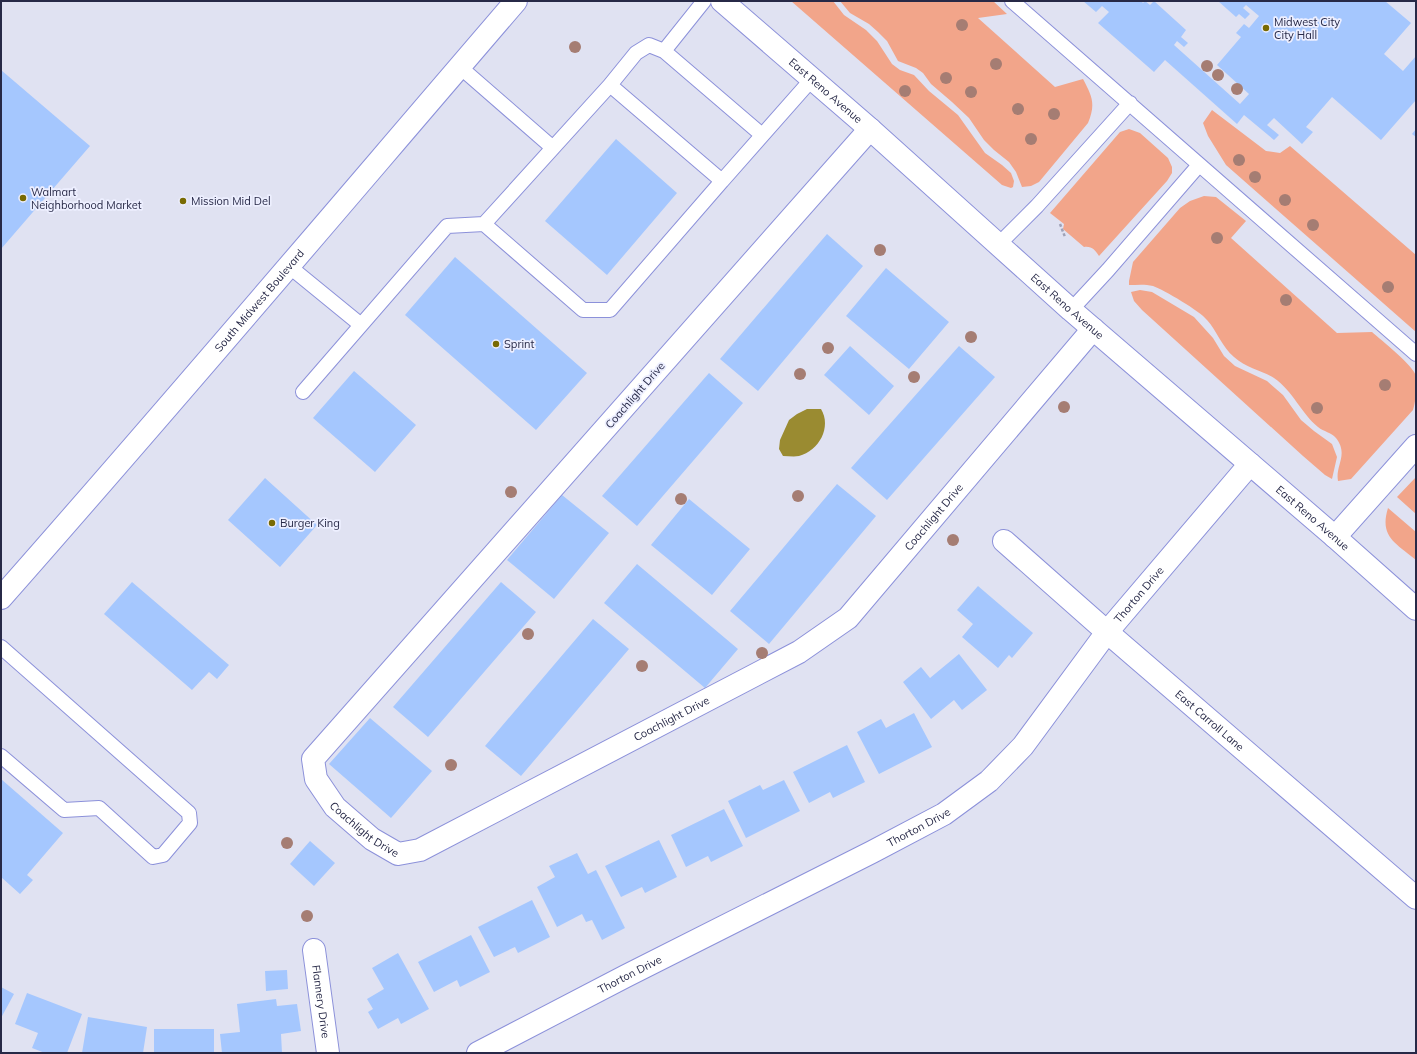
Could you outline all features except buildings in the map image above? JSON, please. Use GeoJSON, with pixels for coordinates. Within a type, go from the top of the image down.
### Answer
{"type":"FeatureCollection","features":[{"type":"Feature","properties":{"kind":"street","name":"South Midwest Boulevard"},"geometry":{"type":"LineString","coordinates":[[1,598],[290,267],[516,1]]}},
{"type":"Feature","properties":{"kind":"street","name":"East Reno Avenue"},"geometry":{"type":"LineString","coordinates":[[722,1],[870,129],[1071,310],[1416,609]]}},
{"type":"Feature","properties":{"kind":"street","name":"Coachlight Drive"},"geometry":{"type":"LineString","coordinates":[[870,129],[313,759],[316,779],[335,806],[372,839],[398,854],[420,850],[799,652],[848,618],[1093,329]]}},
{"type":"Feature","properties":{"kind":"street"},"geometry":{"type":"LineString","coordinates":[[1335,538],[1416,446]]}},
{"type":"Feature","properties":{"kind":"street","name":"Thorton Drive"},"geometry":{"type":"LineString","coordinates":[[478,1053],[619,979],[872,852],[944,814],[989,780],[1023,746],[1107,632],[1250,464]]}},
{"type":"Feature","properties":{"kind":"street","name":"East Carroll Lane"},"geometry":{"type":"LineString","coordinates":[[1004,541],[1107,632],[1416,898]]}},
{"type":"Feature","properties":{"kind":"street","name":"Flannery Drive"},"geometry":{"type":"LineString","coordinates":[[314,950],[328,1053]]}},
{"type":"Feature","properties":{"kind":"lane"},"geometry":{"type":"LineString","coordinates":[[664,51],[704,1]]}},
{"type":"Feature","properties":{"kind":"lane"},"geometry":{"type":"LineString","coordinates":[[1012,1],[1416,354]]}},
{"type":"Feature","properties":{"kind":"lane"},"geometry":{"type":"LineString","coordinates":[[484,224],[610,85],[636,53],[648,45],[664,51],[762,135]]}},
{"type":"Feature","properties":{"kind":"lane"},"geometry":{"type":"LineString","coordinates":[[460,67],[553,148]]}},
{"type":"Feature","properties":{"kind":"lane"},"geometry":{"type":"LineString","coordinates":[[303,392],[447,226],[484,224],[583,310],[610,310],[812,79]]}},
{"type":"Feature","properties":{"kind":"lane"},"geometry":{"type":"LineString","coordinates":[[610,85],[722,181]]}},
{"type":"Feature","properties":{"kind":"lane"},"geometry":{"type":"LineString","coordinates":[[998,245],[1038,206],[1130,103]]}},
{"type":"Feature","properties":{"kind":"lane"},"geometry":{"type":"LineString","coordinates":[[1071,310],[1108,270],[1199,165]]}},
{"type":"Feature","properties":{"kind":"lane"},"geometry":{"type":"LineString","coordinates":[[290,267],[361,325]]}},
{"type":"Feature","properties":{"kind":"lane"},"geometry":{"type":"LineString","coordinates":[[1,647],[189,813],[190,823],[163,855],[153,857],[99,808],[64,810],[1,756]]}},
{"type":"Feature","properties":{"kind":"path"},"geometry":{"type":"LineString","coordinates":[[1060,224],[1065,237]]}},
{"type":"Feature","properties":{"kind":"shaded area"},"geometry":{"type":"Polygon","coordinates":[[[791,1],[833,1],[844,15],[866,30],[877,41],[892,64],[900,70],[914,75],[929,91],[958,115],[985,153],[1011,173],[1014,181],[1013,187],[1011,188],[1002,185],[791,1]]]}},
{"type":"Feature","properties":{"kind":"shaded area"},"geometry":{"type":"Polygon","coordinates":[[[840,1],[993,1],[1007,14],[978,18],[1055,87],[1083,79],[1092,100],[1092,110],[1088,123],[1039,182],[1031,186],[1022,187],[1016,172],[1009,162],[984,140],[969,118],[931,84],[923,73],[916,68],[898,61],[887,41],[869,24],[850,13],[840,1]]]}},
{"type":"Feature","properties":{"kind":"shaded area"},"geometry":{"type":"Polygon","coordinates":[[[1212,110],[1266,151],[1280,153],[1290,146],[1416,255],[1416,332],[1226,165],[1208,136],[1203,123],[1212,110]]]}},
{"type":"Feature","properties":{"kind":"shaded area"},"geometry":{"type":"Polygon","coordinates":[[[1129,129],[1140,133],[1168,158],[1172,167],[1172,173],[1167,181],[1099,256],[1093,249],[1084,247],[1063,229],[1064,224],[1050,213],[1120,132],[1129,129]]]}},
{"type":"Feature","properties":{"kind":"shaded area"},"geometry":{"type":"Polygon","coordinates":[[[1204,196],[1216,197],[1246,221],[1231,238],[1337,333],[1372,332],[1404,360],[1414,372],[1416,376],[1416,388],[1413,410],[1351,479],[1338,481],[1338,470],[1342,455],[1340,444],[1336,438],[1332,434],[1320,429],[1312,421],[1281,383],[1269,375],[1243,364],[1234,357],[1226,349],[1207,320],[1190,306],[1153,286],[1129,285],[1133,262],[1180,208],[1190,201],[1204,196]]]}},
{"type":"Feature","properties":{"kind":"shaded area"},"geometry":{"type":"Polygon","coordinates":[[[1140,290],[1152,292],[1194,317],[1213,338],[1224,356],[1235,366],[1267,381],[1283,395],[1301,420],[1332,444],[1337,457],[1332,479],[1325,475],[1303,456],[1142,310],[1134,301],[1131,292],[1140,290]]]}},
{"type":"Feature","properties":{"kind":"shaded area"},"geometry":{"type":"Polygon","coordinates":[[[807,409],[821,409],[825,423],[822,437],[818,444],[806,453],[799,456],[783,456],[779,449],[780,440],[789,420],[807,409]]]}},
{"type":"Feature","properties":{"kind":"shaded area"},"geometry":{"type":"Polygon","coordinates":[[[1416,477],[1416,514],[1397,497],[1416,477]]]}},
{"type":"Feature","properties":{"kind":"shaded area"},"geometry":{"type":"Polygon","coordinates":[[[1388,508],[1416,532],[1416,560],[1396,544],[1388,533],[1386,518],[1388,508]]]}},
{"type":"Feature","properties":{"kind":"place","name":"Midwest City City Hall"},"geometry":{"type":"Point","coordinates":[1266,28]}},
{"type":"Feature","properties":{"kind":"place","name":"Walmart Neighborhood Market"},"geometry":{"type":"Point","coordinates":[23,198]}},
{"type":"Feature","properties":{"kind":"place","name":"Mission Mid Del"},"geometry":{"type":"Point","coordinates":[183,201]}},
{"type":"Feature","properties":{"kind":"place","name":"Sprint"},"geometry":{"type":"Point","coordinates":[496,344]}},
{"type":"Feature","properties":{"kind":"place","name":"Burger King"},"geometry":{"type":"Point","coordinates":[272,523]}}]}
